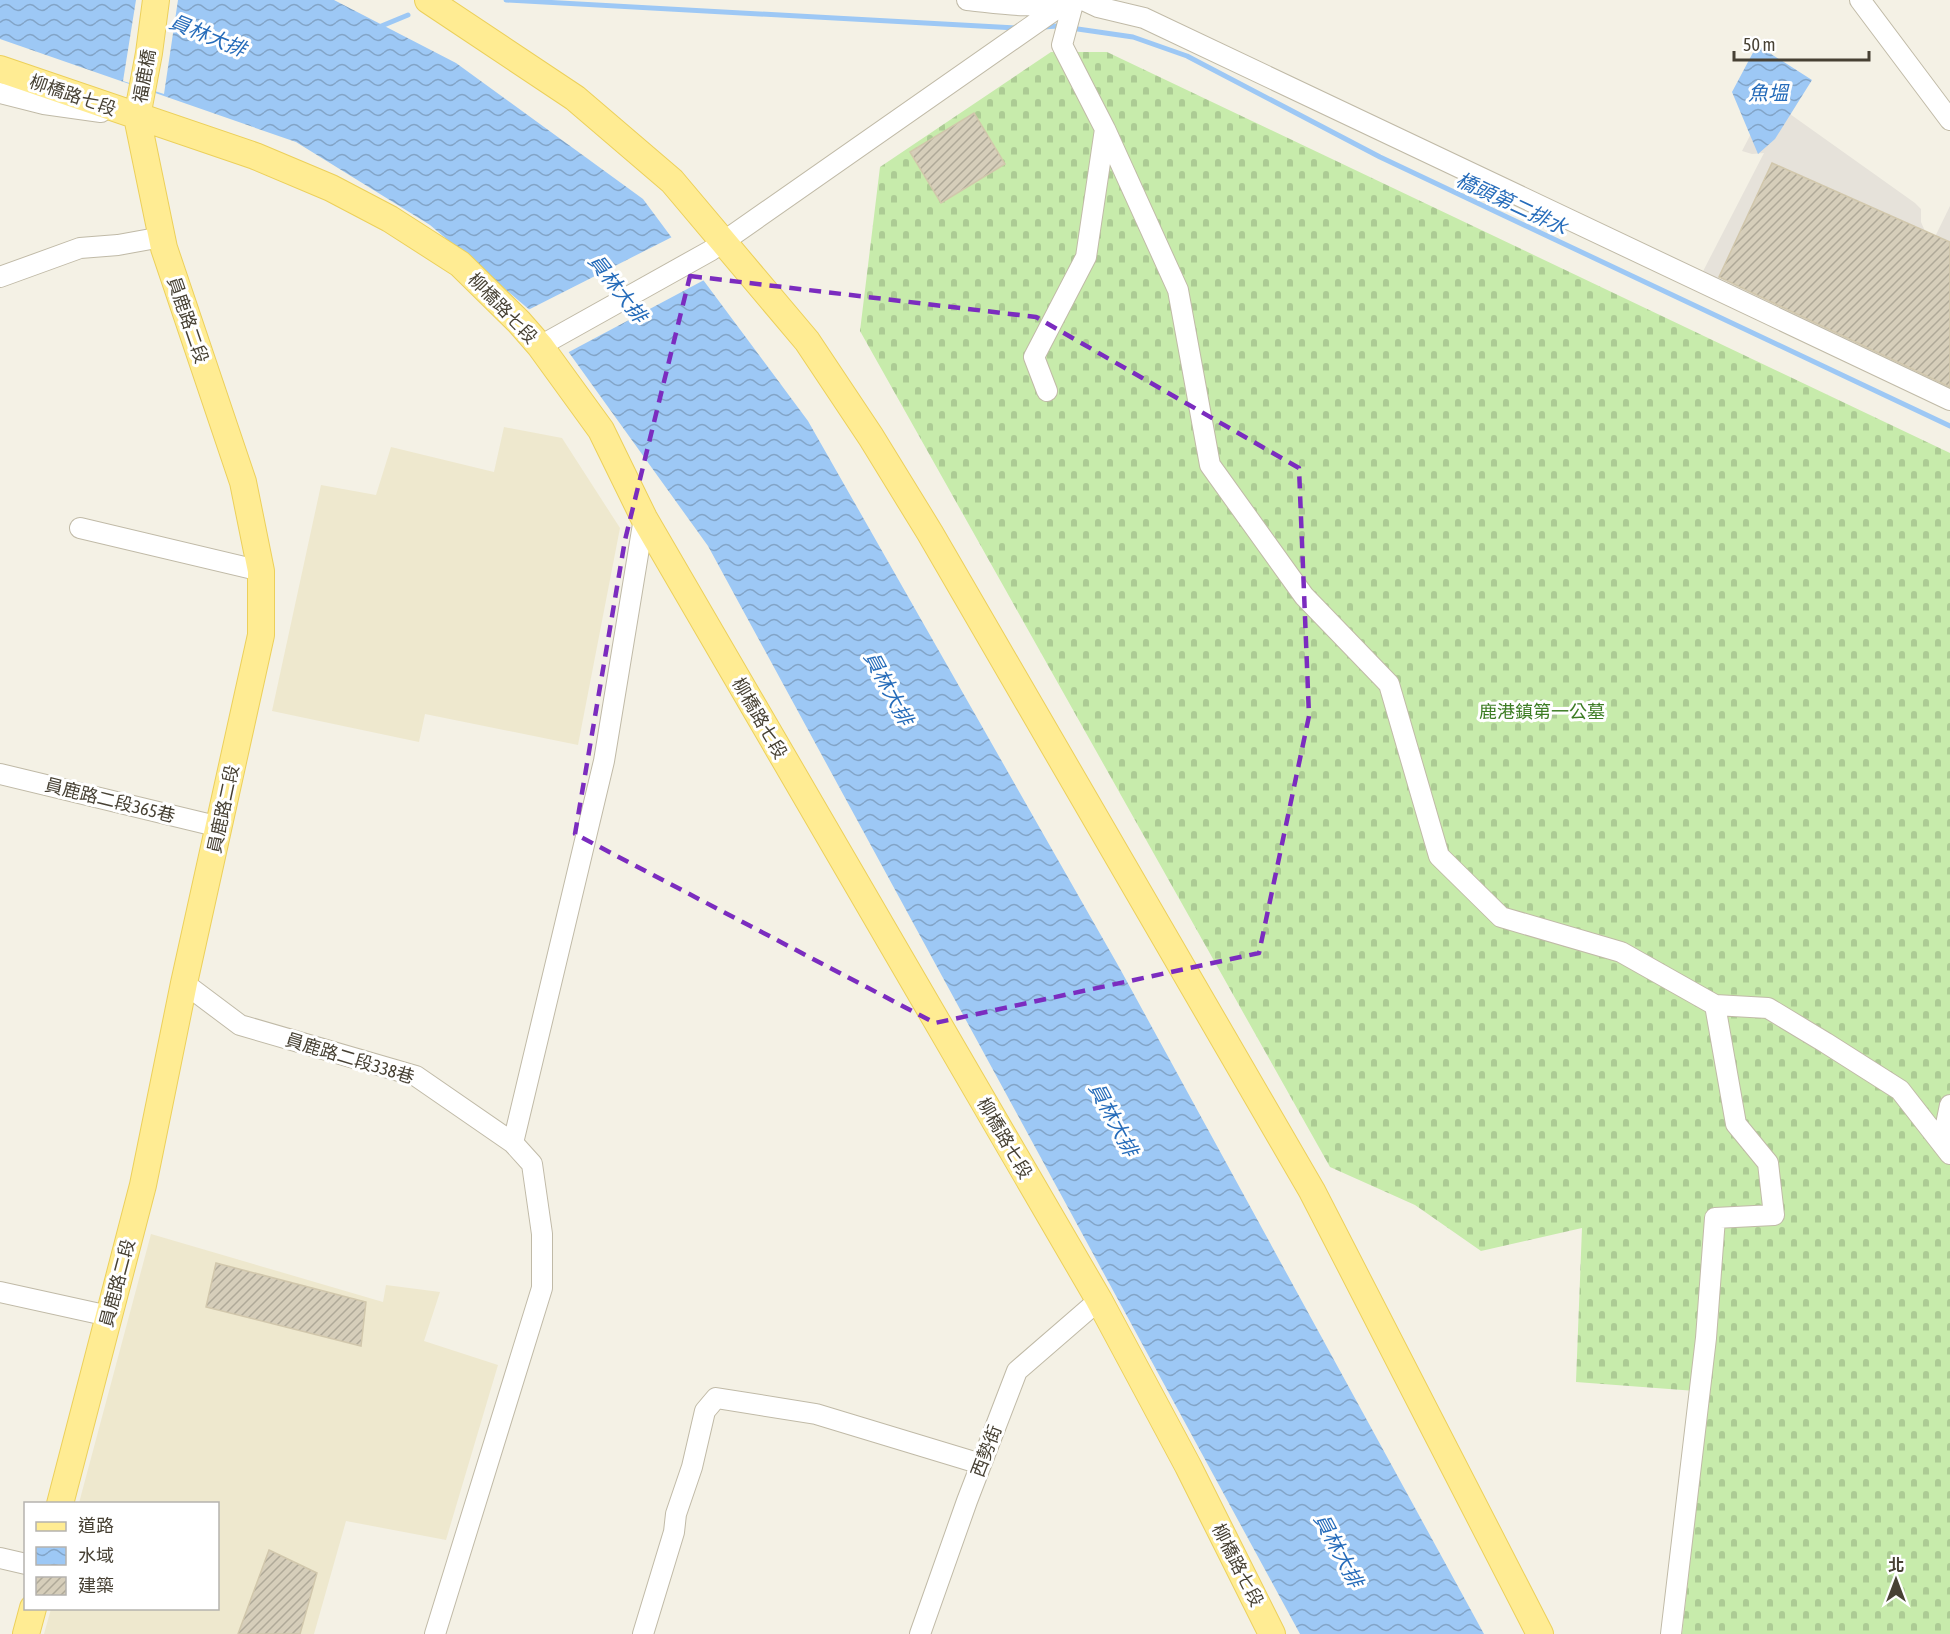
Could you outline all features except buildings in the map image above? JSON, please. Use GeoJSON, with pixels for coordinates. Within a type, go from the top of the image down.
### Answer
{"type":"FeatureCollection","features":[{"type":"Feature","properties":{"kind":"main road","name":"福鹿橋"},"geometry":{"type":"LineString","coordinates":[[137,117],[156,0]]}},
{"type":"Feature","properties":{"kind":"main road"},"geometry":{"type":"LineString","coordinates":[[428,0],[574,98],[672,181],[716,247],[807,341],[871,437],[930,533],[1312,1191],[1540,1634]]}},
{"type":"Feature","properties":{"kind":"main road","name":"柳橋路七段"},"geometry":{"type":"LineString","coordinates":[[0,69],[255,156],[331,188],[390,219],[460,264],[519,322],[546,343],[601,430],[644,518],[1099,1300],[1188,1466],[1272,1634]]}},
{"type":"Feature","properties":{"kind":"main road","name":"員鹿路二段"},"geometry":{"type":"LineString","coordinates":[[60,1502],[143,1185],[184,983],[261,635],[261,571],[243,482],[164,248],[137,117]]}},
{"type":"Feature","properties":{"kind":"main road"},"geometry":{"type":"LineString","coordinates":[[26,1634],[32,1610]]}},
{"type":"Feature","properties":{"kind":"street"},"geometry":{"type":"LineString","coordinates":[[967,0],[1018,4],[1072,1],[1098,7],[1119,6],[1950,400]]}},
{"type":"Feature","properties":{"kind":"street"},"geometry":{"type":"LineString","coordinates":[[1860,0],[1950,120]]}},
{"type":"Feature","properties":{"kind":"street"},"geometry":{"type":"LineString","coordinates":[[546,343],[716,247],[1072,1]]}},
{"type":"Feature","properties":{"kind":"street"},"geometry":{"type":"LineString","coordinates":[[1072,1],[1062,45],[1105,129],[1178,290],[1210,465],[1304,596],[1389,684],[1439,856],[1501,917],[1621,952],[1715,1005],[1768,1008],[1900,1090],[1946,1149]]}},
{"type":"Feature","properties":{"kind":"street"},"geometry":{"type":"LineString","coordinates":[[0,93],[44,104],[137,117]]}},
{"type":"Feature","properties":{"kind":"street"},"geometry":{"type":"LineString","coordinates":[[1047,391],[1034,357],[1086,257],[1105,129]]}},
{"type":"Feature","properties":{"kind":"street"},"geometry":{"type":"LineString","coordinates":[[0,278],[80,248],[118,245],[162,237]]}},
{"type":"Feature","properties":{"kind":"street"},"geometry":{"type":"LineString","coordinates":[[513,1143],[603,761],[644,518]]}},
{"type":"Feature","properties":{"kind":"street"},"geometry":{"type":"LineString","coordinates":[[80,528],[261,571]]}},
{"type":"Feature","properties":{"kind":"street","name":"員鹿路二段365巷"},"geometry":{"type":"LineString","coordinates":[[0,774],[220,827]]}},
{"type":"Feature","properties":{"kind":"street","name":"員鹿路二段338巷"},"geometry":{"type":"LineString","coordinates":[[184,983],[240,1025],[416,1076],[513,1143],[532,1164],[542,1233],[542,1288],[435,1634]]}},
{"type":"Feature","properties":{"kind":"street"},"geometry":{"type":"LineString","coordinates":[[1671,1634],[1706,1338],[1715,1218],[1774,1215],[1768,1163],[1736,1125],[1715,1005]]}},
{"type":"Feature","properties":{"kind":"street"},"geometry":{"type":"LineString","coordinates":[[1946,1149],[1950,1105]]}},
{"type":"Feature","properties":{"kind":"street"},"geometry":{"type":"LineString","coordinates":[[0,1292],[109,1316]]}},
{"type":"Feature","properties":{"kind":"street","name":"西勢街"},"geometry":{"type":"LineString","coordinates":[[920,1634],[1017,1371],[1099,1300]]}},
{"type":"Feature","properties":{"kind":"street"},"geometry":{"type":"LineString","coordinates":[[643,1634],[674,1532],[676,1514],[692,1467],[705,1411],[716,1398],[816,1414],[981,1464]]}},
{"type":"Feature","properties":{"kind":"street"},"geometry":{"type":"LineString","coordinates":[[0,1558],[24,1564]]}},
{"type":"Feature","properties":{"kind":"highlighted area"},"geometry":{"type":"Polygon","coordinates":[[[690,276],[1036,317],[1299,468],[1309,716],[1259,953],[935,1023],[575,834],[625,540],[690,276]]]}},
{"type":"Feature","properties":{"kind":"shaded area"},"geometry":{"type":"Polygon","coordinates":[[[1769,99],[1915,203],[1921,209],[1921,222],[1931,245],[1950,206],[1950,400],[1698,281],[1764,153],[1752,154],[1742,151],[1769,99]]]}},
{"type":"Feature","properties":{"kind":"shaded area"},"geometry":{"type":"Polygon","coordinates":[[[504,427],[562,438],[620,528],[578,745],[425,714],[419,742],[272,711],[321,485],[376,495],[391,447],[494,472],[504,427]]]}},
{"type":"Feature","properties":{"kind":"shaded area"},"geometry":{"type":"Polygon","coordinates":[[[151,1234],[383,1302],[386,1285],[440,1292],[424,1341],[498,1365],[446,1540],[346,1521],[314,1634],[44,1634],[51,1610],[219,1610],[219,1502],[79,1502],[151,1234]]]}},
{"type":"Feature","properties":{"kind":"green space","name":"鹿港鎮第一公墓"},"geometry":{"type":"Polygon","coordinates":[[[1051,52],[1107,52],[1950,453],[1950,1634],[1682,1634],[1709,1392],[1576,1382],[1582,1228],[1481,1251],[1415,1205],[1330,1167],[860,331],[880,167],[1051,52]]]}},
{"type":"Feature","properties":{"kind":"water","name":"員林大排"},"geometry":{"type":"Polygon","coordinates":[[[0,0],[334,0],[456,63],[643,199],[808,421],[1119,967],[1484,1634],[1300,1634],[708,546],[552,329],[430,225],[296,142],[0,39],[0,0]]]}},
{"type":"Feature","properties":{"kind":"water","name":"魚塭"},"geometry":{"type":"Polygon","coordinates":[[[1757,45],[1812,80],[1775,139],[1758,154],[1732,92],[1757,45]]]}},
{"type":"Feature","properties":{"kind":"pier"},"geometry":{"type":"Polygon","coordinates":[[[136,0],[178,0],[164,94],[123,81],[136,0]]]}},
{"type":"Feature","properties":{"kind":"pier"},"geometry":{"type":"Polygon","coordinates":[[[674,236],[706,279],[567,353],[550,331],[526,311],[674,236]]]}},
{"type":"Feature","properties":{"kind":"waterway"},"geometry":{"type":"LineString","coordinates":[[506,0],[1016,28]]}},
{"type":"Feature","properties":{"kind":"waterway"},"geometry":{"type":"LineString","coordinates":[[379,27],[408,15]]}},
{"type":"Feature","properties":{"kind":"waterway","name":"橋頭第二排水"},"geometry":{"type":"LineString","coordinates":[[1044,27],[1057,26],[1133,37],[1187,56],[1380,157],[1950,426]]}}]}
